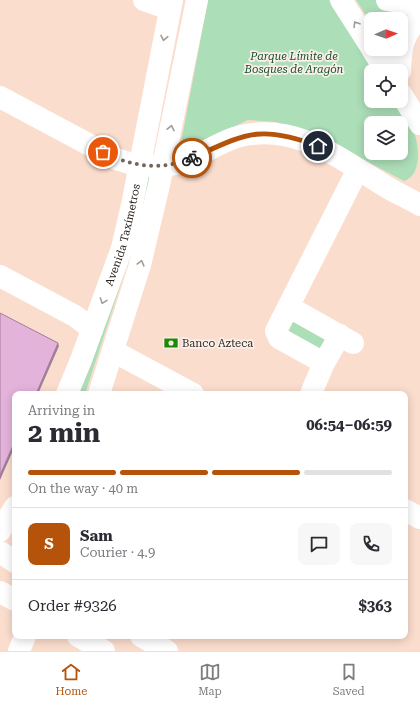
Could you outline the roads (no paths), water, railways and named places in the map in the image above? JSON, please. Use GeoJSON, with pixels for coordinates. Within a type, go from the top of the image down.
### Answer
{"type":"FeatureCollection","features":[{"type":"Feature","properties":{"kind":"street"},"geometry":{"type":"LineString","coordinates":[[144,0],[171,4]]}},
{"type":"Feature","properties":{"kind":"street"},"geometry":{"type":"LineString","coordinates":[[100,391],[140,265],[163,166],[198,0]]}},
{"type":"Feature","properties":{"kind":"street"},"geometry":{"type":"LineString","coordinates":[[341,0],[364,36]]}},
{"type":"Feature","properties":{"kind":"street"},"geometry":{"type":"LineString","coordinates":[[387,0],[414,5],[420,4]]}},
{"type":"Feature","properties":{"kind":"street","name":"Avenida Taxímetros"},"geometry":{"type":"LineString","coordinates":[[68,391],[122,248],[132,205],[171,4]]}},
{"type":"Feature","properties":{"kind":"street"},"geometry":{"type":"LineString","coordinates":[[400,64],[402,43],[413,24],[420,18]]}},
{"type":"Feature","properties":{"kind":"street"},"geometry":{"type":"LineString","coordinates":[[0,97],[116,159],[139,166],[163,166],[178,164],[234,138],[253,133],[276,134],[296,138],[328,150],[386,187],[420,205]]}},
{"type":"Feature","properties":{"kind":"street"},"geometry":{"type":"LineString","coordinates":[[408,105],[420,124]]}},
{"type":"Feature","properties":{"kind":"street"},"geometry":{"type":"LineString","coordinates":[[324,363],[279,338],[276,334],[277,328],[358,169]]}},
{"type":"Feature","properties":{"kind":"street"},"geometry":{"type":"LineString","coordinates":[[386,187],[412,191],[420,188]]}},
{"type":"Feature","properties":{"kind":"street"},"geometry":{"type":"LineString","coordinates":[[0,276],[74,316],[92,329]]}},
{"type":"Feature","properties":{"kind":"street"},"geometry":{"type":"LineString","coordinates":[[289,307],[346,339],[324,363],[312,391]]}},
{"type":"Feature","properties":{"kind":"street"},"geometry":{"type":"LineString","coordinates":[[113,351],[187,391]]}},
{"type":"Feature","properties":{"kind":"street"},"geometry":{"type":"LineString","coordinates":[[0,531],[12,512]]}},
{"type":"Feature","properties":{"kind":"street"},"geometry":{"type":"LineString","coordinates":[[408,512],[420,518]]}},
{"type":"Feature","properties":{"kind":"street"},"geometry":{"type":"LineString","coordinates":[[0,552],[12,560]]}},
{"type":"Feature","properties":{"kind":"street"},"geometry":{"type":"LineString","coordinates":[[0,592],[12,598]]}},
{"type":"Feature","properties":{"kind":"street"},"geometry":{"type":"LineString","coordinates":[[19,651],[24,639]]}},
{"type":"Feature","properties":{"kind":"street"},"geometry":{"type":"LineString","coordinates":[[83,639],[104,651]]}},
{"type":"Feature","properties":{"kind":"street"},"geometry":{"type":"LineString","coordinates":[[146,639],[167,651]]}},
{"type":"Feature","properties":{"kind":"place","name":"Banco Azteca"},"geometry":{"type":"Point","coordinates":[171,343]}},
{"type":"Feature","properties":{"kind":"park label","name":"Parque Límite de Bosques de Aragón"},"geometry":{"type":"Point","coordinates":[294,62]}}]}
